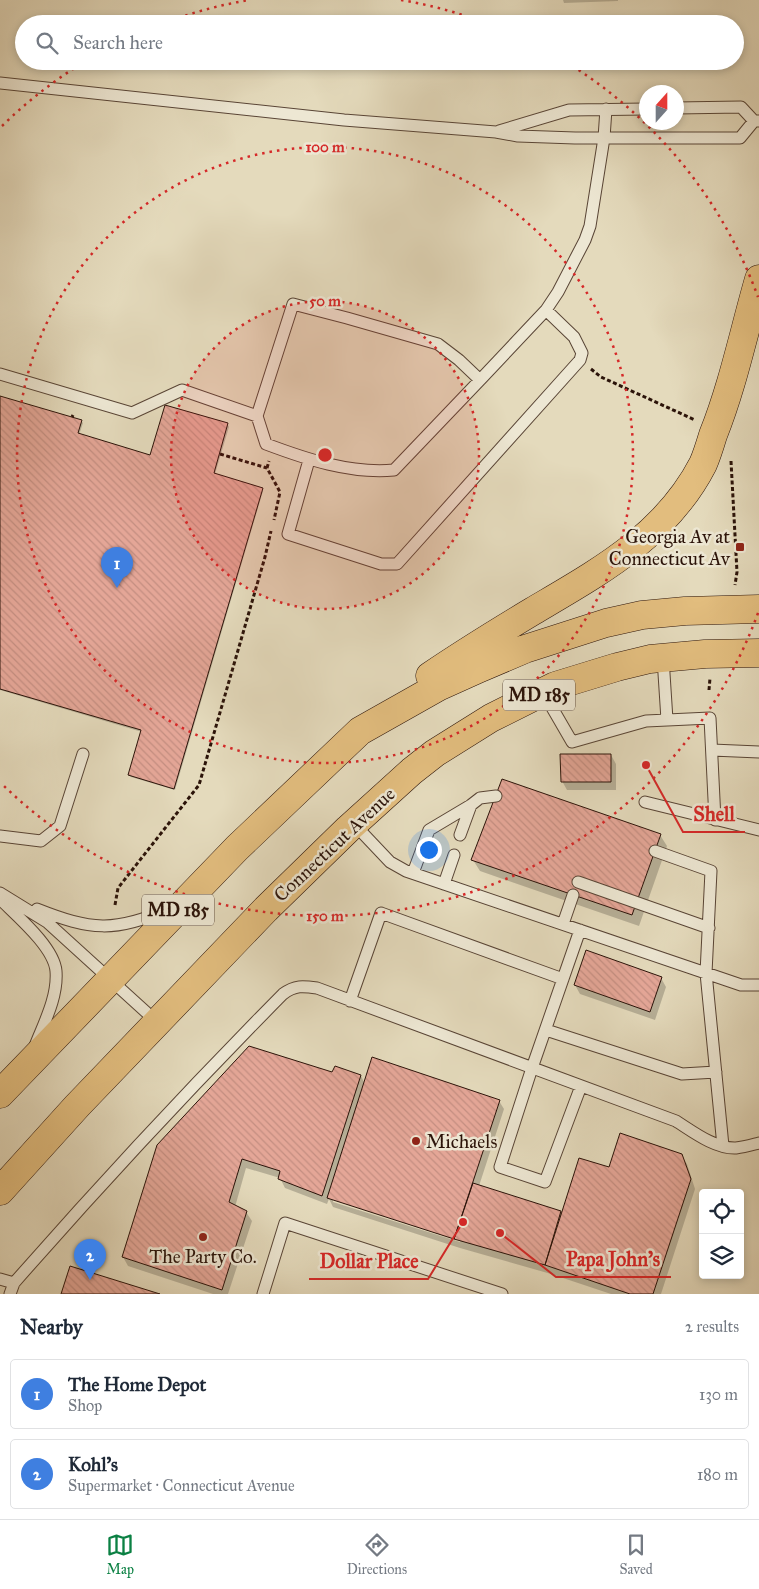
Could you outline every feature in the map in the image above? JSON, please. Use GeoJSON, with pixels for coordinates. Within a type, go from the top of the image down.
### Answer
{"type":"FeatureCollection","features":[{"type":"Feature","properties":{"kind":"main road"},"geometry":{"type":"LineString","coordinates":[[360,731],[419,682],[626,554],[666,516],[684,493],[702,464],[722,412],[759,279]]}},
{"type":"Feature","properties":{"kind":"main road","name":"MD 185"},"geometry":{"type":"LineString","coordinates":[[0,1094],[244,842],[360,731],[438,687],[470,672],[525,649],[597,626],[642,615],[685,610],[759,608]]}},
{"type":"Feature","properties":{"kind":"main road","name":"Connecticut Avenue"},"geometry":{"type":"LineString","coordinates":[[0,1191],[77,1106],[266,909],[354,824],[412,771],[435,753],[491,718],[555,686],[650,659],[759,652]]}},
{"type":"Feature","properties":{"kind":"lane"},"geometry":{"type":"LineString","coordinates":[[0,83],[344,120],[496,132],[518,136],[740,138],[756,121],[741,106],[684,108]]}},
{"type":"Feature","properties":{"kind":"lane"},"geometry":{"type":"LineString","coordinates":[[480,380],[459,360],[438,344],[293,304],[257,416],[266,444],[309,460],[373,472],[394,470],[480,380],[546,310],[574,263],[590,226],[604,138],[606,109]]}},
{"type":"Feature","properties":{"kind":"lane"},"geometry":{"type":"LineString","coordinates":[[496,132],[569,110],[639,109]]}},
{"type":"Feature","properties":{"kind":"lane"},"geometry":{"type":"LineString","coordinates":[[309,460],[292,514],[288,534],[381,564],[397,564],[580,360],[582,353],[574,337],[546,310]]}},
{"type":"Feature","properties":{"kind":"lane"},"geometry":{"type":"LineString","coordinates":[[0,374],[132,413],[182,390],[257,416]]}},
{"type":"Feature","properties":{"kind":"lane"},"geometry":{"type":"LineString","coordinates":[[663,658],[667,720]]}},
{"type":"Feature","properties":{"kind":"lane"},"geometry":{"type":"LineString","coordinates":[[543,692],[572,742],[646,721],[710,718],[715,820]]}},
{"type":"Feature","properties":{"kind":"lane"},"geometry":{"type":"LineString","coordinates":[[712,750],[759,752]]}},
{"type":"Feature","properties":{"kind":"lane"},"geometry":{"type":"LineString","coordinates":[[0,836],[41,841],[60,826],[83,754]]}},
{"type":"Feature","properties":{"kind":"lane"},"geometry":{"type":"LineString","coordinates":[[413,873],[429,830],[480,798],[496,796]]}},
{"type":"Feature","properties":{"kind":"lane"},"geometry":{"type":"LineString","coordinates":[[645,802],[759,830]]}},
{"type":"Feature","properties":{"kind":"lane"},"geometry":{"type":"LineString","coordinates":[[460,835],[471,805]]}},
{"type":"Feature","properties":{"kind":"lane"},"geometry":{"type":"LineString","coordinates":[[354,824],[390,862],[413,873],[741,985],[759,985]]}},
{"type":"Feature","properties":{"kind":"lane"},"geometry":{"type":"LineString","coordinates":[[655,851],[711,871],[706,973],[723,1146]]}},
{"type":"Feature","properties":{"kind":"lane"},"geometry":{"type":"LineString","coordinates":[[444,884],[454,854]]}},
{"type":"Feature","properties":{"kind":"lane"},"geometry":{"type":"LineString","coordinates":[[578,882],[709,928]]}},
{"type":"Feature","properties":{"kind":"lane"},"geometry":{"type":"LineString","coordinates":[[0,892],[69,922],[99,926],[117,926],[134,922],[188,899]]}},
{"type":"Feature","properties":{"kind":"lane"},"geometry":{"type":"LineString","coordinates":[[0,892],[47,922],[112,979],[157,1022]]}},
{"type":"Feature","properties":{"kind":"lane"},"geometry":{"type":"LineString","coordinates":[[563,924],[573,895]]}},
{"type":"Feature","properties":{"kind":"lane"},"geometry":{"type":"LineString","coordinates":[[0,899],[43,944],[54,961],[56,972],[53,997],[27,1066]]}},
{"type":"Feature","properties":{"kind":"lane"},"geometry":{"type":"LineString","coordinates":[[350,1001],[381,913],[563,979]]}},
{"type":"Feature","properties":{"kind":"lane"},"geometry":{"type":"LineString","coordinates":[[580,930],[500,1167],[545,1182],[581,1086]]}},
{"type":"Feature","properties":{"kind":"lane"},"geometry":{"type":"LineString","coordinates":[[0,1279],[12,1289],[77,1212],[232,1046],[283,994],[291,988],[299,986],[316,988],[676,1121],[723,1146],[735,1148],[759,1143]]}},
{"type":"Feature","properties":{"kind":"lane"},"geometry":{"type":"LineString","coordinates":[[546,1030],[682,1074],[716,1072]]}},
{"type":"Feature","properties":{"kind":"lane"},"geometry":{"type":"LineString","coordinates":[[263,1294],[285,1223],[502,1294]]}},
{"type":"Feature","properties":{"kind":"path"},"geometry":{"type":"LineString","coordinates":[[267,468],[274,447]]}},
{"type":"Feature","properties":{"kind":"path"},"geometry":{"type":"LineString","coordinates":[[115,905],[118,888],[198,785],[266,556],[280,492],[267,468],[220,454]]}},
{"type":"Feature","properties":{"kind":"building"},"geometry":{"type":"Polygon","coordinates":[[[0,396],[82,420],[78,433],[150,455],[165,405],[228,423],[214,473],[263,488],[174,789],[128,775],[141,730],[0,689],[0,396]]]}},
{"type":"Feature","properties":{"kind":"building"},"geometry":{"type":"Polygon","coordinates":[[[560,754],[611,754],[611,782],[561,782],[560,754]]]}},
{"type":"Feature","properties":{"kind":"building"},"geometry":{"type":"Polygon","coordinates":[[[502,779],[661,834],[632,915],[471,860],[502,779]]]}},
{"type":"Feature","properties":{"kind":"building"},"geometry":{"type":"Polygon","coordinates":[[[586,950],[662,977],[650,1012],[574,985],[586,950]]]}},
{"type":"Feature","properties":{"kind":"building"},"geometry":{"type":"Polygon","coordinates":[[[249,1046],[332,1072],[335,1066],[361,1075],[322,1196],[278,1179],[280,1171],[242,1159],[229,1202],[247,1211],[222,1290],[122,1257],[157,1145],[249,1046]]]}},
{"type":"Feature","properties":{"kind":"building","name":"Michaels"},"geometry":{"type":"Polygon","coordinates":[[[372,1057],[500,1100],[454,1239],[327,1198],[372,1057]]]}},
{"type":"Feature","properties":{"kind":"building"},"geometry":{"type":"Polygon","coordinates":[[[620,1133],[682,1154],[691,1179],[653,1294],[630,1294],[545,1265],[579,1158],[609,1167],[620,1133]]]}},
{"type":"Feature","properties":{"kind":"building"},"geometry":{"type":"Polygon","coordinates":[[[473,1183],[561,1211],[545,1265],[454,1239],[473,1183]]]}},
{"type":"Feature","properties":{"kind":"building"},"geometry":{"type":"Polygon","coordinates":[[[70,1266],[160,1294],[61,1294],[70,1266]]]}},
{"type":"Feature","properties":{"kind":"place","name":"Georgia Av at Connecticut Av"},"geometry":{"type":"Point","coordinates":[740,547]}},
{"type":"Feature","properties":{"kind":"place","name":"The Home Depot"},"geometry":{"type":"Point","coordinates":[117,588]}},
{"type":"Feature","properties":{"kind":"place","name":"Shell"},"geometry":{"type":"Point","coordinates":[646,765]}},
{"type":"Feature","properties":{"kind":"place","name":"Michaels"},"geometry":{"type":"Point","coordinates":[416,1141]}},
{"type":"Feature","properties":{"kind":"place","name":"Dollar Place"},"geometry":{"type":"Point","coordinates":[463,1222]}},
{"type":"Feature","properties":{"kind":"place","name":"Papa John's"},"geometry":{"type":"Point","coordinates":[500,1233]}},
{"type":"Feature","properties":{"kind":"place","name":"The Party Co."},"geometry":{"type":"Point","coordinates":[203,1237]}},
{"type":"Feature","properties":{"kind":"place","name":"Kohl's"},"geometry":{"type":"Point","coordinates":[90,1280]}}]}
